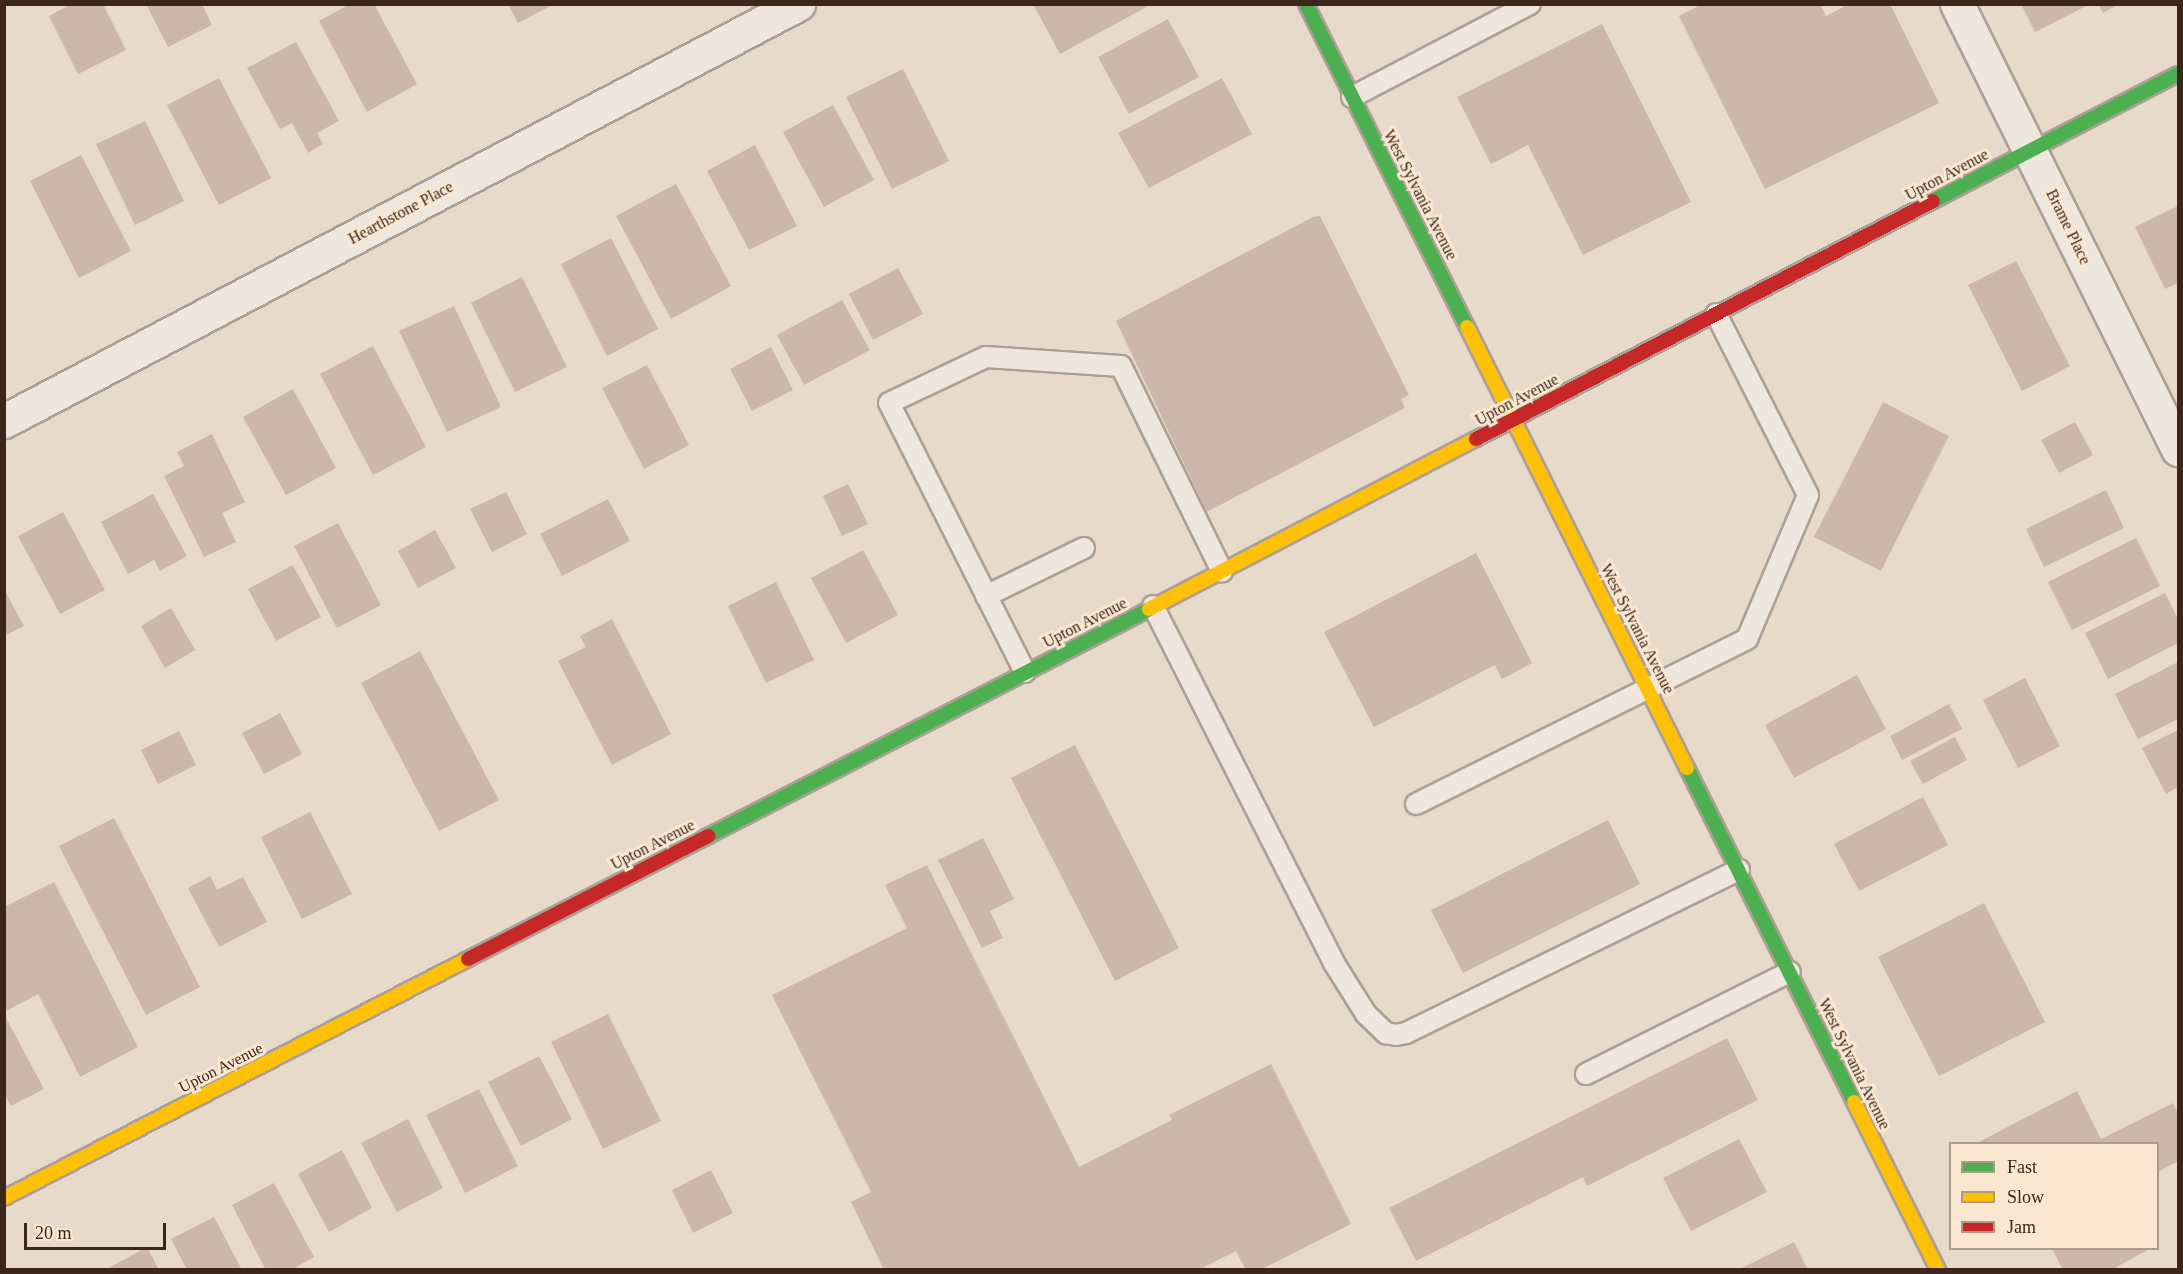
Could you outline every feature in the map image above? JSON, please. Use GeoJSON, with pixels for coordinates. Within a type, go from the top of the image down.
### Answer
{"type":"FeatureCollection","features":[{"type":"Feature","properties":{"kind":"street","name":"Hearthstone Place"},"geometry":{"type":"LineString","coordinates":[[4,421],[798,4]]}},
{"type":"Feature","properties":{"kind":"street","name":"West Sylvania Avenue"},"geometry":{"type":"LineString","coordinates":[[1306,4],[1938,1269]]}},
{"type":"Feature","properties":{"kind":"street","name":"Brame Place"},"geometry":{"type":"LineString","coordinates":[[1957,4],[2178,449]]}},
{"type":"Feature","properties":{"kind":"street","name":"Upton Avenue"},"geometry":{"type":"LineString","coordinates":[[4,1197],[1222,571],[2178,74]]}},
{"type":"Feature","properties":{"kind":"lane"},"geometry":{"type":"LineString","coordinates":[[1352,97],[1530,4]]}},
{"type":"Feature","properties":{"kind":"lane"},"geometry":{"type":"LineString","coordinates":[[1416,804],[1747,639],[1808,495],[1716,315]]}},
{"type":"Feature","properties":{"kind":"lane"},"geometry":{"type":"LineString","coordinates":[[1025,672],[890,404],[986,357],[1121,366],[1222,571]]}},
{"type":"Feature","properties":{"kind":"lane"},"geometry":{"type":"LineString","coordinates":[[986,596],[1084,548]]}},
{"type":"Feature","properties":{"kind":"lane"},"geometry":{"type":"LineString","coordinates":[[1153,606],[1334,963],[1366,1014],[1386,1033],[1396,1035],[1406,1033],[1739,870]]}},
{"type":"Feature","properties":{"kind":"lane"},"geometry":{"type":"LineString","coordinates":[[1586,1074],[1790,972]]}},
{"type":"Feature","properties":{"kind":"building"},"geometry":{"type":"Polygon","coordinates":[[[71,4],[103,4],[126,50],[78,74],[49,16],[71,4]]]}},
{"type":"Feature","properties":{"kind":"building"},"geometry":{"type":"Polygon","coordinates":[[[146,4],[202,4],[212,25],[168,47],[146,4]]]}},
{"type":"Feature","properties":{"kind":"building"},"geometry":{"type":"Polygon","coordinates":[[[350,4],[374,4],[417,84],[367,112],[319,21],[350,4]]]}},
{"type":"Feature","properties":{"kind":"building"},"geometry":{"type":"Polygon","coordinates":[[[508,4],[554,4],[518,23],[508,4]]]}},
{"type":"Feature","properties":{"kind":"building"},"geometry":{"type":"Polygon","coordinates":[[[1033,4],[1152,4],[1060,54],[1033,4]]]}},
{"type":"Feature","properties":{"kind":"building"},"geometry":{"type":"Polygon","coordinates":[[[1702,4],[1820,4],[1826,16],[1849,4],[1890,4],[1939,103],[1765,189],[1679,16],[1702,4]]]}},
{"type":"Feature","properties":{"kind":"building"},"geometry":{"type":"Polygon","coordinates":[[[2021,4],[2090,4],[2035,32],[2021,4]]]}},
{"type":"Feature","properties":{"kind":"building"},"geometry":{"type":"Polygon","coordinates":[[[2098,4],[2119,4],[2103,13],[2098,4]]]}},
{"type":"Feature","properties":{"kind":"building"},"geometry":{"type":"Polygon","coordinates":[[[1168,19],[1199,77],[1129,114],[1098,57],[1168,19]]]}},
{"type":"Feature","properties":{"kind":"building"},"geometry":{"type":"Polygon","coordinates":[[[1602,24],[1691,202],[1583,255],[1528,145],[1491,164],[1457,97],[1602,24]]]}},
{"type":"Feature","properties":{"kind":"building"},"geometry":{"type":"Polygon","coordinates":[[[296,42],[339,121],[317,133],[323,144],[308,153],[292,123],[280,129],[247,68],[296,42]]]}},
{"type":"Feature","properties":{"kind":"building"},"geometry":{"type":"Polygon","coordinates":[[[903,69],[949,161],[892,189],[846,97],[903,69]]]}},
{"type":"Feature","properties":{"kind":"building"},"geometry":{"type":"Polygon","coordinates":[[[219,78],[271,178],[219,205],[167,105],[219,78]]]}},
{"type":"Feature","properties":{"kind":"building"},"geometry":{"type":"Polygon","coordinates":[[[1222,78],[1252,134],[1149,188],[1118,133],[1222,78]]]}},
{"type":"Feature","properties":{"kind":"building"},"geometry":{"type":"Polygon","coordinates":[[[833,105],[874,180],[824,207],[783,132],[833,105]]]}},
{"type":"Feature","properties":{"kind":"building"},"geometry":{"type":"Polygon","coordinates":[[[145,121],[184,201],[135,225],[96,144],[145,121]]]}},
{"type":"Feature","properties":{"kind":"building"},"geometry":{"type":"Polygon","coordinates":[[[755,145],[797,226],[749,250],[707,171],[755,145]]]}},
{"type":"Feature","properties":{"kind":"building"},"geometry":{"type":"Polygon","coordinates":[[[81,155],[131,251],[79,278],[30,181],[81,155]]]}},
{"type":"Feature","properties":{"kind":"building"},"geometry":{"type":"Polygon","coordinates":[[[676,184],[731,286],[671,319],[616,216],[676,184]]]}},
{"type":"Feature","properties":{"kind":"building"},"geometry":{"type":"Polygon","coordinates":[[[2178,206],[2178,283],[2165,289],[2135,227],[2178,206]]]}},
{"type":"Feature","properties":{"kind":"building"},"geometry":{"type":"Polygon","coordinates":[[[1320,216],[1409,395],[1401,399],[1405,408],[1207,512],[1116,321],[1313,217],[1320,216]]]}},
{"type":"Feature","properties":{"kind":"building"},"geometry":{"type":"Polygon","coordinates":[[[611,238],[658,329],[607,356],[561,264],[611,238]]]}},
{"type":"Feature","properties":{"kind":"building"},"geometry":{"type":"Polygon","coordinates":[[[2016,261],[2070,366],[2022,391],[1968,285],[2016,261]]]}},
{"type":"Feature","properties":{"kind":"building"},"geometry":{"type":"Polygon","coordinates":[[[898,268],[923,314],[873,340],[849,294],[898,268]]]}},
{"type":"Feature","properties":{"kind":"building"},"geometry":{"type":"Polygon","coordinates":[[[522,277],[567,367],[515,392],[471,303],[522,277]]]}},
{"type":"Feature","properties":{"kind":"building"},"geometry":{"type":"Polygon","coordinates":[[[842,300],[870,350],[804,385],[777,335],[842,300]]]}},
{"type":"Feature","properties":{"kind":"building"},"geometry":{"type":"Polygon","coordinates":[[[454,306],[501,407],[447,432],[399,331],[454,306]]]}},
{"type":"Feature","properties":{"kind":"building"},"geometry":{"type":"Polygon","coordinates":[[[373,346],[426,447],[373,475],[320,374],[373,346]]]}},
{"type":"Feature","properties":{"kind":"building"},"geometry":{"type":"Polygon","coordinates":[[[771,347],[793,390],[752,411],[730,369],[771,347]]]}},
{"type":"Feature","properties":{"kind":"building"},"geometry":{"type":"Polygon","coordinates":[[[647,365],[689,445],[644,469],[602,388],[647,365]]]}},
{"type":"Feature","properties":{"kind":"building"},"geometry":{"type":"Polygon","coordinates":[[[293,389],[336,468],[286,495],[243,417],[293,389]]]}},
{"type":"Feature","properties":{"kind":"building"},"geometry":{"type":"Polygon","coordinates":[[[1883,402],[1949,436],[1881,571],[1814,537],[1883,402]]]}},
{"type":"Feature","properties":{"kind":"building"},"geometry":{"type":"Polygon","coordinates":[[[2075,422],[2093,455],[2059,473],[2041,440],[2075,422]]]}},
{"type":"Feature","properties":{"kind":"building"},"geometry":{"type":"Polygon","coordinates":[[[212,434],[245,502],[222,513],[236,542],[204,557],[164,476],[184,466],[177,452],[212,434]]]}},
{"type":"Feature","properties":{"kind":"building"},"geometry":{"type":"Polygon","coordinates":[[[848,484],[868,524],[842,536],[823,496],[848,484]]]}},
{"type":"Feature","properties":{"kind":"building"},"geometry":{"type":"Polygon","coordinates":[[[2106,490],[2124,528],[2044,567],[2026,529],[2106,490]]]}},
{"type":"Feature","properties":{"kind":"building"},"geometry":{"type":"Polygon","coordinates":[[[506,492],[527,534],[492,552],[470,509],[506,492]]]}},
{"type":"Feature","properties":{"kind":"building"},"geometry":{"type":"Polygon","coordinates":[[[153,494],[187,556],[160,571],[154,560],[128,574],[101,522],[153,494]]]}},
{"type":"Feature","properties":{"kind":"building"},"geometry":{"type":"Polygon","coordinates":[[[608,499],[630,541],[562,576],[540,534],[608,499]]]}},
{"type":"Feature","properties":{"kind":"building"},"geometry":{"type":"Polygon","coordinates":[[[63,512],[105,590],[60,614],[18,536],[63,512]]]}},
{"type":"Feature","properties":{"kind":"building"},"geometry":{"type":"Polygon","coordinates":[[[338,523],[381,605],[337,628],[294,546],[338,523]]]}},
{"type":"Feature","properties":{"kind":"building"},"geometry":{"type":"Polygon","coordinates":[[[435,530],[456,568],[418,588],[398,551],[435,530]]]}},
{"type":"Feature","properties":{"kind":"building"},"geometry":{"type":"Polygon","coordinates":[[[2136,538],[2160,586],[2072,630],[2048,582],[2136,538]]]}},
{"type":"Feature","properties":{"kind":"building"},"geometry":{"type":"Polygon","coordinates":[[[863,550],[898,615],[846,643],[811,578],[863,550]]]}},
{"type":"Feature","properties":{"kind":"building"},"geometry":{"type":"Polygon","coordinates":[[[1476,553],[1532,663],[1502,679],[1495,665],[1374,727],[1324,632],[1476,553]]]}},
{"type":"Feature","properties":{"kind":"building"},"geometry":{"type":"Polygon","coordinates":[[[293,565],[321,617],[276,641],[248,589],[293,565]]]}},
{"type":"Feature","properties":{"kind":"building"},"geometry":{"type":"Polygon","coordinates":[[[776,582],[814,660],[766,683],[728,606],[776,582]]]}},
{"type":"Feature","properties":{"kind":"building"},"geometry":{"type":"Polygon","coordinates":[[[4,589],[24,626],[4,636],[4,589]]]}},
{"type":"Feature","properties":{"kind":"building"},"geometry":{"type":"Polygon","coordinates":[[[2165,593],[2178,619],[2178,643],[2108,679],[2085,633],[2165,593]]]}},
{"type":"Feature","properties":{"kind":"building"},"geometry":{"type":"Polygon","coordinates":[[[171,608],[195,650],[165,668],[141,626],[171,608]]]}},
{"type":"Feature","properties":{"kind":"building"},"geometry":{"type":"Polygon","coordinates":[[[612,619],[671,734],[612,765],[558,661],[586,647],[580,636],[612,619]]]}},
{"type":"Feature","properties":{"kind":"building"},"geometry":{"type":"Polygon","coordinates":[[[420,651],[499,800],[439,831],[361,683],[420,651]]]}},
{"type":"Feature","properties":{"kind":"building"},"geometry":{"type":"Polygon","coordinates":[[[2178,662],[2178,719],[2138,739],[2115,694],[2178,662]]]}},
{"type":"Feature","properties":{"kind":"building"},"geometry":{"type":"Polygon","coordinates":[[[1857,675],[1886,729],[1794,778],[1765,725],[1857,675]]]}},
{"type":"Feature","properties":{"kind":"building"},"geometry":{"type":"Polygon","coordinates":[[[2025,678],[2060,746],[2018,768],[1983,700],[2025,678]]]}},
{"type":"Feature","properties":{"kind":"building"},"geometry":{"type":"Polygon","coordinates":[[[1949,704],[1962,729],[1902,760],[1890,736],[1949,704]]]}},
{"type":"Feature","properties":{"kind":"building"},"geometry":{"type":"Polygon","coordinates":[[[280,713],[302,754],[264,774],[242,733],[280,713]]]}},
{"type":"Feature","properties":{"kind":"building"},"geometry":{"type":"Polygon","coordinates":[[[2178,730],[2178,787],[2166,794],[2142,748],[2178,730]]]}},
{"type":"Feature","properties":{"kind":"building"},"geometry":{"type":"Polygon","coordinates":[[[179,731],[196,765],[158,784],[141,750],[179,731]]]}},
{"type":"Feature","properties":{"kind":"building"},"geometry":{"type":"Polygon","coordinates":[[[1955,737],[1967,760],[1923,784],[1910,761],[1955,737]]]}},
{"type":"Feature","properties":{"kind":"building"},"geometry":{"type":"Polygon","coordinates":[[[1075,745],[1179,948],[1115,981],[1011,778],[1075,745]]]}},
{"type":"Feature","properties":{"kind":"building"},"geometry":{"type":"Polygon","coordinates":[[[1923,797],[1948,845],[1859,891],[1834,844],[1923,797]]]}},
{"type":"Feature","properties":{"kind":"building"},"geometry":{"type":"Polygon","coordinates":[[[310,812],[352,894],[302,919],[261,837],[310,812]]]}},
{"type":"Feature","properties":{"kind":"building"},"geometry":{"type":"Polygon","coordinates":[[[114,818],[200,987],[146,1015],[59,846],[114,818]]]}},
{"type":"Feature","properties":{"kind":"building"},"geometry":{"type":"Polygon","coordinates":[[[1608,820],[1640,884],[1463,973],[1431,910],[1608,820]]]}},
{"type":"Feature","properties":{"kind":"building"},"geometry":{"type":"Polygon","coordinates":[[[983,838],[1014,899],[990,911],[1003,938],[982,948],[938,860],[983,838]]]}},
{"type":"Feature","properties":{"kind":"building"},"geometry":{"type":"Polygon","coordinates":[[[927,865],[1079,1167],[1172,1120],[1169,1115],[1271,1064],[1351,1224],[1260,1270],[1246,1270],[1236,1251],[1198,1270],[884,1270],[851,1202],[871,1192],[772,995],[907,928],[885,885],[927,865]]]}},
{"type":"Feature","properties":{"kind":"building"},"geometry":{"type":"Polygon","coordinates":[[[210,876],[217,890],[243,877],[267,922],[219,947],[188,888],[210,876]]]}},
{"type":"Feature","properties":{"kind":"building"},"geometry":{"type":"Polygon","coordinates":[[[54,882],[138,1047],[80,1077],[38,994],[4,1012],[4,907],[54,882]]]}},
{"type":"Feature","properties":{"kind":"building"},"geometry":{"type":"Polygon","coordinates":[[[1984,903],[2045,1022],[1939,1076],[1878,957],[1984,903]]]}},
{"type":"Feature","properties":{"kind":"building"},"geometry":{"type":"Polygon","coordinates":[[[4,1014],[44,1089],[11,1106],[4,1094],[4,1014]]]}},
{"type":"Feature","properties":{"kind":"building"},"geometry":{"type":"Polygon","coordinates":[[[608,1014],[661,1121],[603,1149],[551,1042],[608,1014]]]}},
{"type":"Feature","properties":{"kind":"building"},"geometry":{"type":"Polygon","coordinates":[[[1727,1038],[1758,1100],[1587,1186],[1583,1177],[1416,1261],[1389,1208],[1727,1038]]]}},
{"type":"Feature","properties":{"kind":"building"},"geometry":{"type":"Polygon","coordinates":[[[539,1056],[572,1119],[521,1146],[488,1082],[539,1056]]]}},
{"type":"Feature","properties":{"kind":"building"},"geometry":{"type":"Polygon","coordinates":[[[479,1089],[518,1166],[465,1193],[426,1115],[479,1089]]]}},
{"type":"Feature","properties":{"kind":"building"},"geometry":{"type":"Polygon","coordinates":[[[2077,1091],[2101,1139],[2173,1103],[2178,1114],[2178,1161],[2159,1171],[2159,1142],[1979,1142],[2077,1091]]]}},
{"type":"Feature","properties":{"kind":"building"},"geometry":{"type":"Polygon","coordinates":[[[408,1119],[443,1188],[397,1212],[361,1143],[408,1119]]]}},
{"type":"Feature","properties":{"kind":"building"},"geometry":{"type":"Polygon","coordinates":[[[1739,1139],[1767,1192],[1691,1231],[1663,1178],[1739,1139]]]}},
{"type":"Feature","properties":{"kind":"building"},"geometry":{"type":"Polygon","coordinates":[[[342,1150],[372,1208],[329,1232],[298,1174],[342,1150]]]}},
{"type":"Feature","properties":{"kind":"building"},"geometry":{"type":"Polygon","coordinates":[[[711,1170],[733,1213],[693,1233],[672,1190],[711,1170]]]}},
{"type":"Feature","properties":{"kind":"building"},"geometry":{"type":"Polygon","coordinates":[[[274,1183],[314,1257],[291,1270],[266,1270],[232,1205],[274,1183]]]}},
{"type":"Feature","properties":{"kind":"building"},"geometry":{"type":"Polygon","coordinates":[[[214,1217],[242,1270],[187,1270],[171,1239],[214,1217]]]}},
{"type":"Feature","properties":{"kind":"building"},"geometry":{"type":"Polygon","coordinates":[[[1794,1242],[1808,1270],[1738,1270],[1794,1242]]]}},
{"type":"Feature","properties":{"kind":"building"},"geometry":{"type":"Polygon","coordinates":[[[147,1247],[159,1270],[105,1270],[147,1247]]]}},
{"type":"Feature","properties":{"kind":"building"},"geometry":{"type":"Polygon","coordinates":[[[2053,1250],[2147,1250],[2111,1270],[2063,1270],[2053,1250]]]}},
{"type":"Feature","properties":{"kind":"traffic: fast"},"geometry":{"type":"LineString","coordinates":[[1306,4],[1467,327]]}},
{"type":"Feature","properties":{"kind":"traffic: fast"},"geometry":{"type":"LineString","coordinates":[[1933,201],[2178,74]]}},
{"type":"Feature","properties":{"kind":"traffic: fast"},"geometry":{"type":"LineString","coordinates":[[708,836],[1149,609]]}},
{"type":"Feature","properties":{"kind":"traffic: fast"},"geometry":{"type":"LineString","coordinates":[[1687,768],[1854,1102]]}},
{"type":"Feature","properties":{"kind":"traffic: slow"},"geometry":{"type":"LineString","coordinates":[[1467,327],[1687,768]]}},
{"type":"Feature","properties":{"kind":"traffic: slow"},"geometry":{"type":"LineString","coordinates":[[1149,609],[1476,439]]}},
{"type":"Feature","properties":{"kind":"traffic: slow"},"geometry":{"type":"LineString","coordinates":[[4,1198],[468,959]]}},
{"type":"Feature","properties":{"kind":"traffic: slow"},"geometry":{"type":"LineString","coordinates":[[1854,1102],[1938,1270]]}},
{"type":"Feature","properties":{"kind":"traffic: jam"},"geometry":{"type":"LineString","coordinates":[[1476,439],[1933,201]]}},
{"type":"Feature","properties":{"kind":"traffic: jam"},"geometry":{"type":"LineString","coordinates":[[468,959],[708,836]]}}]}
